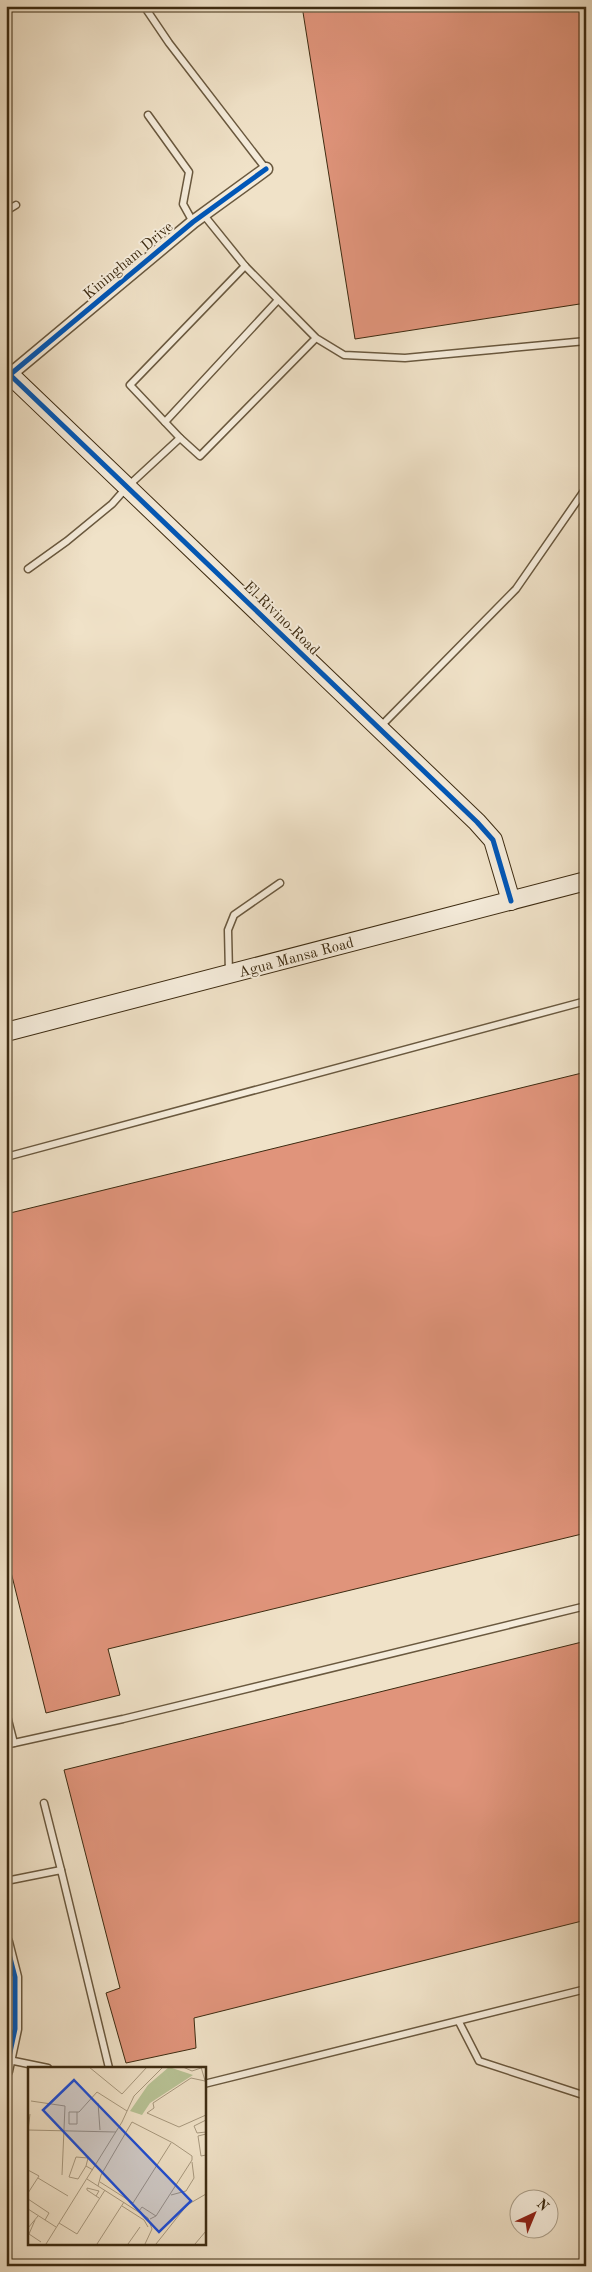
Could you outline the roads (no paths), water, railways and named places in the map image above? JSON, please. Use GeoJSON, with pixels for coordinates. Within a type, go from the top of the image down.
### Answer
{"type":"FeatureCollection","features":[{"type":"Feature","properties":{"kind":"street","name":"Kiningham Drive"},"geometry":{"type":"LineString","coordinates":[[7,374],[198,218],[266,169]]}},
{"type":"Feature","properties":{"kind":"street","name":"El Rivino Road"},"geometry":{"type":"LineString","coordinates":[[7,374],[477,822],[493,840],[511,901]]}},
{"type":"Feature","properties":{"kind":"street","name":"Agua Mansa Road"},"geometry":{"type":"LineString","coordinates":[[6,1032],[586,881]]}},
{"type":"Feature","properties":{"kind":"street"},"geometry":{"type":"LineString","coordinates":[[7,1945],[15,1977],[15,2029],[7,2066]]}},
{"type":"Feature","properties":{"kind":"lane"},"geometry":{"type":"LineString","coordinates":[[144,6],[266,169]]}},
{"type":"Feature","properties":{"kind":"lane"},"geometry":{"type":"LineString","coordinates":[[148,115],[189,172],[183,204],[316,338],[344,355],[405,358],[586,341]]}},
{"type":"Feature","properties":{"kind":"lane"},"geometry":{"type":"LineString","coordinates":[[6,211],[16,204]]}},
{"type":"Feature","properties":{"kind":"lane"},"geometry":{"type":"LineString","coordinates":[[245,266],[130,385],[180,438],[200,456],[316,338]]}},
{"type":"Feature","properties":{"kind":"lane"},"geometry":{"type":"LineString","coordinates":[[165,422],[278,300]]}},
{"type":"Feature","properties":{"kind":"lane"},"geometry":{"type":"LineString","coordinates":[[28,569],[112,504],[127,487],[180,438]]}},
{"type":"Feature","properties":{"kind":"lane"},"geometry":{"type":"LineString","coordinates":[[379,728],[516,589],[586,488]]}},
{"type":"Feature","properties":{"kind":"lane"},"geometry":{"type":"LineString","coordinates":[[229,975],[228,930],[234,915],[280,883]]}},
{"type":"Feature","properties":{"kind":"lane"},"geometry":{"type":"LineString","coordinates":[[6,1157],[586,1002]]}},
{"type":"Feature","properties":{"kind":"lane"},"geometry":{"type":"LineString","coordinates":[[6,1745],[123,1719],[586,1606]]}},
{"type":"Feature","properties":{"kind":"lane"},"geometry":{"type":"LineString","coordinates":[[6,1712],[14,1743]]}},
{"type":"Feature","properties":{"kind":"lane"},"geometry":{"type":"LineString","coordinates":[[44,1804],[109,2067]]}},
{"type":"Feature","properties":{"kind":"lane"},"geometry":{"type":"LineString","coordinates":[[6,1881],[61,1870]]}},
{"type":"Feature","properties":{"kind":"lane"},"geometry":{"type":"LineString","coordinates":[[205,2084],[460,2022],[586,1989]]}},
{"type":"Feature","properties":{"kind":"lane"},"geometry":{"type":"LineString","coordinates":[[460,2022],[479,2061],[586,2096]]}},
{"type":"Feature","properties":{"kind":"lane"},"geometry":{"type":"LineString","coordinates":[[7,2066],[28,2067]]}}]}
